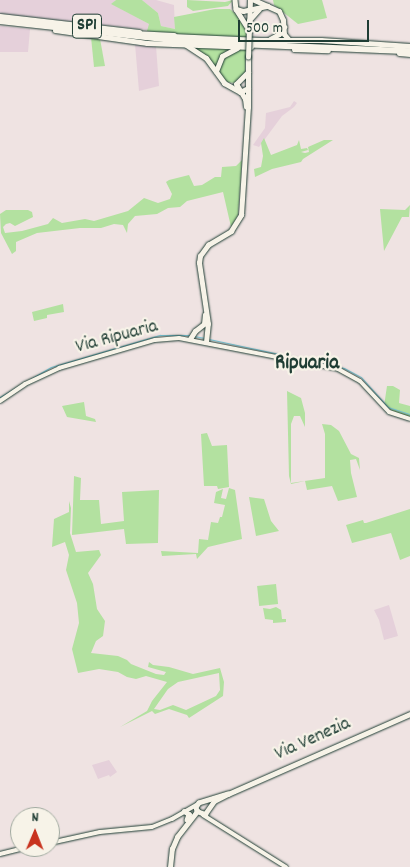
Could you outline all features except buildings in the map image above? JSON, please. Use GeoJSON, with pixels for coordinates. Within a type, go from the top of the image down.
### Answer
{"type":"FeatureCollection","features":[{"type":"Feature","properties":{"kind":"highway"},"geometry":{"type":"LineString","coordinates":[[0,20],[190,40],[410,50]]}},
{"type":"Feature","properties":{"kind":"highway"},"geometry":{"type":"LineString","coordinates":[[7,20],[169,43]]}},
{"type":"Feature","properties":{"kind":"highway"},"geometry":{"type":"LineString","coordinates":[[122,34],[174,36]]}},
{"type":"Feature","properties":{"kind":"highway"},"geometry":{"type":"LineString","coordinates":[[136,38],[201,43],[387,48]]}},
{"type":"Feature","properties":{"kind":"highway"},"geometry":{"type":"LineString","coordinates":[[288,48],[343,47]]}},
{"type":"Feature","properties":{"kind":"main road"},"geometry":{"type":"LineString","coordinates":[[235,0],[236,9],[249,30]]}},
{"type":"Feature","properties":{"kind":"main road"},"geometry":{"type":"LineString","coordinates":[[207,340],[208,322],[199,263],[200,256],[208,245],[231,232],[241,215],[248,88],[250,0]]}},
{"type":"Feature","properties":{"kind":"main road"},"geometry":{"type":"LineString","coordinates":[[257,0],[272,6],[281,14],[284,34],[289,40]]}},
{"type":"Feature","properties":{"kind":"main road"},"geometry":{"type":"LineString","coordinates":[[236,9],[272,6]]}},
{"type":"Feature","properties":{"kind":"main road"},"geometry":{"type":"LineString","coordinates":[[249,20],[262,7]]}},
{"type":"Feature","properties":{"kind":"main road","name":"SP1"},"geometry":{"type":"LineString","coordinates":[[0,20],[174,36],[265,40],[314,39],[410,50]]}},
{"type":"Feature","properties":{"kind":"main road","name":"SP1"},"geometry":{"type":"LineString","coordinates":[[0,20],[147,43],[410,50]]}},
{"type":"Feature","properties":{"kind":"main road"},"geometry":{"type":"LineString","coordinates":[[265,40],[276,36],[284,26]]}},
{"type":"Feature","properties":{"kind":"main road"},"geometry":{"type":"LineString","coordinates":[[186,44],[206,58],[220,80],[240,92]]}},
{"type":"Feature","properties":{"kind":"main road"},"geometry":{"type":"LineString","coordinates":[[216,72],[219,61],[225,53],[242,47]]}},
{"type":"Feature","properties":{"kind":"main road"},"geometry":{"type":"LineString","coordinates":[[227,84],[236,84],[248,71]]}},
{"type":"Feature","properties":{"kind":"main road"},"geometry":{"type":"LineString","coordinates":[[192,337],[205,320],[197,263],[198,255],[206,243],[230,230],[239,215],[246,105],[236,84]]}},
{"type":"Feature","properties":{"kind":"main road"},"geometry":{"type":"LineString","coordinates":[[240,92],[248,88]]}},
{"type":"Feature","properties":{"kind":"main road","name":"Via Venezia"},"geometry":{"type":"LineString","coordinates":[[187,822],[202,814],[214,801],[228,794],[410,714]]}},
{"type":"Feature","properties":{"kind":"main road","name":"Via Venezia"},"geometry":{"type":"LineString","coordinates":[[200,803],[228,794]]}},
{"type":"Feature","properties":{"kind":"main road"},"geometry":{"type":"LineString","coordinates":[[183,828],[200,803],[207,804],[208,809]]}},
{"type":"Feature","properties":{"kind":"main road"},"geometry":{"type":"LineString","coordinates":[[170,867],[172,849],[189,817],[189,813],[186,810]]}},
{"type":"Feature","properties":{"kind":"main road"},"geometry":{"type":"LineString","coordinates":[[196,810],[202,814]]}},
{"type":"Feature","properties":{"kind":"street","name":"Via Ripuaria"},"geometry":{"type":"LineString","coordinates":[[0,401],[40,376],[72,364],[163,338],[192,337],[345,372],[364,384],[389,412],[410,419]]}},
{"type":"Feature","properties":{"kind":"street"},"geometry":{"type":"LineString","coordinates":[[60,840],[100,832],[152,826],[200,803]]}},
{"type":"Feature","properties":{"kind":"street"},"geometry":{"type":"LineString","coordinates":[[208,809],[216,821]]}},
{"type":"Feature","properties":{"kind":"street"},"geometry":{"type":"LineString","coordinates":[[186,810],[196,810]]}},
{"type":"Feature","properties":{"kind":"street"},"geometry":{"type":"LineString","coordinates":[[202,814],[216,821],[286,867]]}},
{"type":"Feature","properties":{"kind":"shaded area"},"geometry":{"type":"Polygon","coordinates":[[[0,0],[116,0],[112,4],[149,24],[150,30],[0,14],[0,0]]]}},
{"type":"Feature","properties":{"kind":"shaded area"},"geometry":{"type":"Polygon","coordinates":[[[142,0],[156,0],[174,5],[175,29],[161,26],[158,13],[142,0]]]}},
{"type":"Feature","properties":{"kind":"shaded area"},"geometry":{"type":"Polygon","coordinates":[[[0,26],[30,29],[28,52],[0,52],[0,26]]]}},
{"type":"Feature","properties":{"kind":"shaded area"},"geometry":{"type":"Polygon","coordinates":[[[135,44],[156,46],[159,86],[139,91],[135,44]]]}},
{"type":"Feature","properties":{"kind":"shaded area"},"geometry":{"type":"Polygon","coordinates":[[[294,101],[297,103],[294,107],[282,116],[259,147],[253,145],[265,128],[266,113],[290,107],[294,101]]]}},
{"type":"Feature","properties":{"kind":"shaded area"},"geometry":{"type":"Polygon","coordinates":[[[389,605],[398,636],[384,640],[379,620],[374,610],[389,605]]]}},
{"type":"Feature","properties":{"kind":"shaded area"},"geometry":{"type":"Polygon","coordinates":[[[109,760],[117,772],[110,777],[109,775],[98,779],[92,765],[109,760]]]}},
{"type":"Feature","properties":{"kind":"green space"},"geometry":{"type":"Polygon","coordinates":[[[116,0],[142,0],[158,13],[161,26],[175,29],[174,17],[215,9],[230,9],[241,19],[246,29],[246,38],[177,35],[147,31],[149,24],[111,4],[116,0]]]}},
{"type":"Feature","properties":{"kind":"green space"},"geometry":{"type":"Polygon","coordinates":[[[187,0],[225,2],[233,0],[228,6],[193,11],[187,7],[187,0]]]}},
{"type":"Feature","properties":{"kind":"green space"},"geometry":{"type":"Polygon","coordinates":[[[273,0],[322,0],[327,18],[298,24],[274,5],[273,0]]]}},
{"type":"Feature","properties":{"kind":"green space"},"geometry":{"type":"Polygon","coordinates":[[[91,37],[100,39],[105,66],[94,67],[91,37]]]}},
{"type":"Feature","properties":{"kind":"green space"},"geometry":{"type":"Polygon","coordinates":[[[191,46],[232,48],[226,51],[215,69],[191,46]]]}},
{"type":"Feature","properties":{"kind":"green space"},"geometry":{"type":"Polygon","coordinates":[[[246,48],[245,73],[235,83],[226,82],[218,74],[220,61],[237,49],[246,48]]]}},
{"type":"Feature","properties":{"kind":"green space"},"geometry":{"type":"Polygon","coordinates":[[[264,138],[271,155],[297,145],[299,140],[301,149],[307,148],[308,150],[301,152],[305,153],[309,152],[308,147],[324,140],[333,140],[301,162],[272,169],[255,177],[254,169],[261,167],[263,156],[261,143],[264,138]]]}},
{"type":"Feature","properties":{"kind":"green space"},"geometry":{"type":"Polygon","coordinates":[[[242,160],[238,215],[231,227],[223,192],[187,201],[180,207],[168,208],[157,214],[135,216],[128,224],[127,233],[123,225],[114,224],[101,228],[80,228],[37,233],[16,242],[16,251],[12,254],[1,233],[0,214],[6,210],[28,210],[32,212],[33,217],[15,226],[10,223],[6,224],[3,227],[5,233],[22,231],[48,224],[53,218],[62,223],[85,219],[94,221],[128,211],[144,198],[158,203],[170,199],[172,194],[166,182],[169,180],[189,175],[194,186],[202,185],[215,177],[221,177],[222,167],[236,166],[242,160]]]}},
{"type":"Feature","properties":{"kind":"green space"},"geometry":{"type":"Polygon","coordinates":[[[410,205],[409,217],[402,217],[384,251],[380,209],[405,210],[410,205]]]}},
{"type":"Feature","properties":{"kind":"green space"},"geometry":{"type":"Polygon","coordinates":[[[63,304],[64,312],[47,315],[47,318],[34,321],[32,312],[63,304]]]}},
{"type":"Feature","properties":{"kind":"green space"},"geometry":{"type":"Polygon","coordinates":[[[387,386],[393,386],[400,390],[399,403],[410,406],[410,417],[397,414],[384,406],[387,386]]]}},
{"type":"Feature","properties":{"kind":"green space"},"geometry":{"type":"Polygon","coordinates":[[[287,391],[301,398],[305,413],[305,427],[300,416],[294,416],[291,424],[291,483],[325,478],[325,434],[322,424],[331,425],[339,431],[351,454],[359,458],[360,470],[356,459],[350,460],[357,497],[338,501],[332,486],[307,490],[305,481],[291,484],[289,476],[287,391]]]}},
{"type":"Feature","properties":{"kind":"green space"},"geometry":{"type":"Polygon","coordinates":[[[84,402],[86,416],[95,419],[96,422],[67,417],[62,406],[84,402]]]}},
{"type":"Feature","properties":{"kind":"green space"},"geometry":{"type":"Polygon","coordinates":[[[207,433],[212,446],[227,445],[229,487],[218,489],[217,486],[204,486],[201,434],[207,433]]]}},
{"type":"Feature","properties":{"kind":"green space"},"geometry":{"type":"Polygon","coordinates":[[[74,476],[81,478],[80,500],[99,500],[101,524],[124,521],[122,492],[159,490],[158,543],[126,544],[124,529],[72,535],[74,476]]]}},
{"type":"Feature","properties":{"kind":"green space"},"geometry":{"type":"Polygon","coordinates":[[[229,488],[235,490],[242,539],[208,547],[197,559],[196,554],[162,556],[161,551],[198,553],[199,539],[208,540],[211,522],[218,523],[220,517],[222,517],[225,505],[214,503],[216,492],[223,489],[221,498],[226,499],[229,488]]]}},
{"type":"Feature","properties":{"kind":"green space"},"geometry":{"type":"Polygon","coordinates":[[[249,497],[264,499],[271,521],[279,531],[256,536],[249,497]]]}},
{"type":"Feature","properties":{"kind":"green space"},"geometry":{"type":"Polygon","coordinates":[[[69,501],[71,508],[70,533],[76,552],[99,550],[101,555],[88,573],[93,584],[97,609],[105,621],[103,636],[96,641],[91,653],[118,656],[131,664],[156,674],[164,675],[166,672],[148,667],[149,662],[153,665],[169,667],[193,674],[220,668],[224,682],[223,696],[189,718],[187,715],[169,709],[155,714],[152,711],[120,727],[147,711],[152,701],[167,682],[146,676],[136,679],[118,672],[99,669],[78,673],[72,649],[79,623],[77,603],[66,570],[69,555],[65,542],[52,547],[54,519],[69,512],[69,501]],[[219,673],[178,682],[168,689],[154,709],[160,710],[173,705],[186,710],[216,696],[220,690],[219,673]]]}},
{"type":"Feature","properties":{"kind":"green space"},"geometry":{"type":"Polygon","coordinates":[[[410,509],[410,556],[400,560],[391,533],[352,543],[346,525],[363,520],[366,523],[410,509]]]}},
{"type":"Feature","properties":{"kind":"green space"},"geometry":{"type":"Polygon","coordinates":[[[276,584],[278,604],[259,606],[257,586],[276,584]]]}},
{"type":"Feature","properties":{"kind":"green space"},"geometry":{"type":"Polygon","coordinates":[[[276,607],[281,610],[282,619],[286,619],[286,622],[273,623],[273,620],[265,619],[263,608],[270,609],[276,607]]]}},
{"type":"Feature","properties":{"kind":"waterway"},"geometry":{"type":"LineString","coordinates":[[0,397],[51,367],[160,335],[190,335]]}},
{"type":"Feature","properties":{"kind":"waterway"},"geometry":{"type":"LineString","coordinates":[[194,336],[205,338]]}},
{"type":"Feature","properties":{"kind":"waterway"},"geometry":{"type":"LineString","coordinates":[[209,339],[344,368],[361,377],[388,407],[410,414]]}},
{"type":"Feature","properties":{"kind":"district","name":"Ripuaria"},"geometry":{"type":"Point","coordinates":[307,364]}}]}
